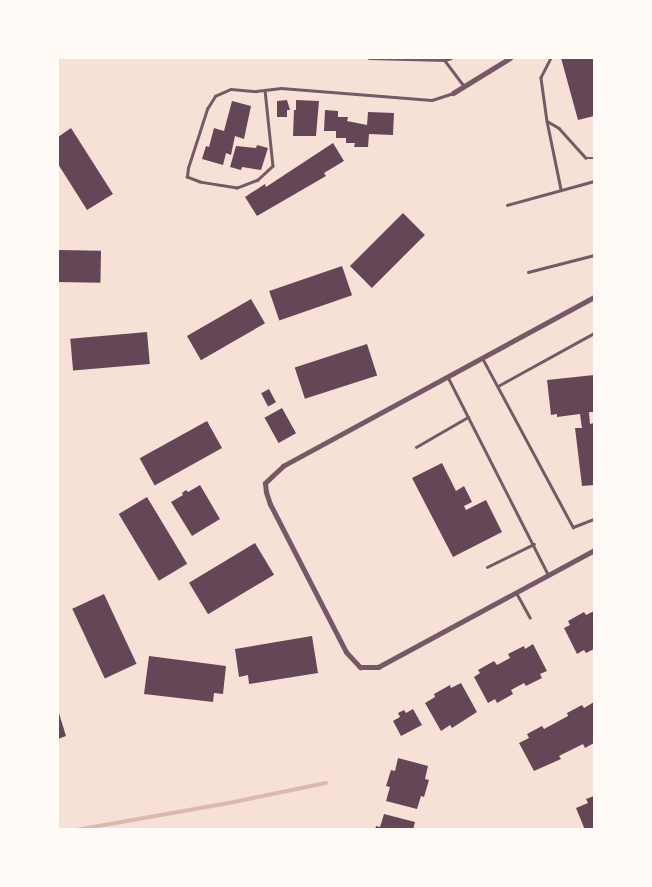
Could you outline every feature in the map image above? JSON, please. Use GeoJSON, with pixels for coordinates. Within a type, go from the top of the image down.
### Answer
{"type":"FeatureCollection","features":[{"type":"Feature","properties":{"kind":"street"},"geometry":{"type":"LineString","coordinates":[[453,93],[510,58]]}},
{"type":"Feature","properties":{"kind":"street"},"geometry":{"type":"LineString","coordinates":[[594,297],[283,466],[270,476],[266,483],[266,492],[346,652],[360,667],[378,667],[594,550]]}},
{"type":"Feature","properties":{"kind":"lane"},"geometry":{"type":"LineString","coordinates":[[369,58],[450,58]]}},
{"type":"Feature","properties":{"kind":"lane"},"geometry":{"type":"LineString","coordinates":[[551,58],[541,78],[546,121],[561,189]]}},
{"type":"Feature","properties":{"kind":"lane"},"geometry":{"type":"LineString","coordinates":[[444,59],[464,86]]}},
{"type":"Feature","properties":{"kind":"lane"},"geometry":{"type":"LineString","coordinates":[[265,90],[273,166],[258,180],[237,188],[200,182],[187,177],[188,168],[207,109],[215,96],[231,89],[265,90],[281,88],[432,100],[453,93]]}},
{"type":"Feature","properties":{"kind":"lane"},"geometry":{"type":"LineString","coordinates":[[546,121],[559,128],[586,158],[594,158]]}},
{"type":"Feature","properties":{"kind":"lane"},"geometry":{"type":"LineString","coordinates":[[507,205],[594,181]]}},
{"type":"Feature","properties":{"kind":"lane"},"geometry":{"type":"LineString","coordinates":[[528,272],[594,255]]}},
{"type":"Feature","properties":{"kind":"lane"},"geometry":{"type":"LineString","coordinates":[[498,386],[594,333]]}},
{"type":"Feature","properties":{"kind":"lane"},"geometry":{"type":"LineString","coordinates":[[483,358],[573,527],[594,518]]}},
{"type":"Feature","properties":{"kind":"lane"},"geometry":{"type":"LineString","coordinates":[[448,377],[548,574]]}},
{"type":"Feature","properties":{"kind":"lane"},"geometry":{"type":"LineString","coordinates":[[416,446],[468,417]]}},
{"type":"Feature","properties":{"kind":"lane"},"geometry":{"type":"LineString","coordinates":[[487,567],[534,544]]}},
{"type":"Feature","properties":{"kind":"lane"},"geometry":{"type":"LineString","coordinates":[[516,592],[530,617]]}},
{"type":"Feature","properties":{"kind":"building"},"geometry":{"type":"Polygon","coordinates":[[[561,58],[594,58],[594,116],[578,120],[561,58]]]}},
{"type":"Feature","properties":{"kind":"building"},"geometry":{"type":"Polygon","coordinates":[[[287,100],[290,110],[287,110],[287,117],[277,117],[277,101],[287,100]]]}},
{"type":"Feature","properties":{"kind":"building"},"geometry":{"type":"Polygon","coordinates":[[[296,100],[319,101],[316,136],[293,136],[296,100]]]}},
{"type":"Feature","properties":{"kind":"building"},"geometry":{"type":"Polygon","coordinates":[[[232,101],[251,106],[244,139],[235,136],[231,155],[226,153],[223,165],[202,159],[206,146],[209,147],[214,128],[224,131],[232,101]]]}},
{"type":"Feature","properties":{"kind":"building"},"geometry":{"type":"Polygon","coordinates":[[[325,110],[338,111],[338,117],[348,117],[347,121],[367,125],[368,112],[394,113],[393,135],[369,134],[368,147],[354,147],[355,143],[346,143],[346,138],[336,138],[336,131],[324,131],[325,110]]]}},
{"type":"Feature","properties":{"kind":"building"},"geometry":{"type":"Polygon","coordinates":[[[71,128],[113,194],[87,210],[58,164],[58,137],[71,128]]]}},
{"type":"Feature","properties":{"kind":"building"},"geometry":{"type":"Polygon","coordinates":[[[333,143],[344,161],[324,173],[326,176],[257,216],[245,197],[265,184],[266,187],[333,143]]]}},
{"type":"Feature","properties":{"kind":"building"},"geometry":{"type":"Polygon","coordinates":[[[257,145],[268,148],[261,170],[242,167],[241,170],[230,167],[236,146],[256,148],[257,145]]]}},
{"type":"Feature","properties":{"kind":"building"},"geometry":{"type":"Polygon","coordinates":[[[403,213],[425,235],[372,288],[350,266],[403,213]]]}},
{"type":"Feature","properties":{"kind":"building"},"geometry":{"type":"Polygon","coordinates":[[[58,250],[101,251],[100,283],[58,282],[58,250]]]}},
{"type":"Feature","properties":{"kind":"building"},"geometry":{"type":"Polygon","coordinates":[[[342,266],[352,295],[279,320],[269,291],[342,266]]]}},
{"type":"Feature","properties":{"kind":"building"},"geometry":{"type":"Polygon","coordinates":[[[251,299],[265,323],[201,360],[187,336],[251,299]]]}},
{"type":"Feature","properties":{"kind":"building"},"geometry":{"type":"Polygon","coordinates":[[[147,332],[150,364],[73,371],[70,339],[147,332]]]}},
{"type":"Feature","properties":{"kind":"building"},"geometry":{"type":"Polygon","coordinates":[[[367,344],[377,375],[305,399],[295,367],[367,344]]]}},
{"type":"Feature","properties":{"kind":"building"},"geometry":{"type":"Polygon","coordinates":[[[594,375],[594,412],[589,412],[590,424],[594,423],[594,485],[582,486],[575,428],[582,428],[580,414],[557,417],[557,414],[551,415],[547,380],[594,375]]]}},
{"type":"Feature","properties":{"kind":"building"},"geometry":{"type":"Polygon","coordinates":[[[269,389],[276,402],[268,406],[261,393],[269,389]]]}},
{"type":"Feature","properties":{"kind":"building"},"geometry":{"type":"Polygon","coordinates":[[[282,408],[296,433],[279,443],[265,418],[282,408]]]}},
{"type":"Feature","properties":{"kind":"building"},"geometry":{"type":"Polygon","coordinates":[[[207,421],[222,448],[155,485],[140,458],[207,421]]]}},
{"type":"Feature","properties":{"kind":"building"},"geometry":{"type":"Polygon","coordinates":[[[442,463],[456,491],[464,486],[472,502],[464,506],[466,510],[486,500],[502,532],[453,557],[412,478],[442,463]]]}},
{"type":"Feature","properties":{"kind":"building"},"geometry":{"type":"Polygon","coordinates":[[[200,485],[220,519],[192,536],[171,502],[183,495],[182,493],[186,490],[188,492],[200,485]]]}},
{"type":"Feature","properties":{"kind":"building"},"geometry":{"type":"Polygon","coordinates":[[[147,497],[187,564],[159,581],[119,514],[147,497]]]}},
{"type":"Feature","properties":{"kind":"building"},"geometry":{"type":"Polygon","coordinates":[[[255,543],[274,575],[208,614],[189,583],[255,543]]]}},
{"type":"Feature","properties":{"kind":"building"},"geometry":{"type":"Polygon","coordinates":[[[104,594],[137,664],[105,679],[72,609],[104,594]]]}},
{"type":"Feature","properties":{"kind":"building"},"geometry":{"type":"Polygon","coordinates":[[[594,611],[594,649],[586,653],[584,650],[577,654],[564,628],[570,625],[568,621],[584,612],[586,615],[594,611]]]}},
{"type":"Feature","properties":{"kind":"building"},"geometry":{"type":"Polygon","coordinates":[[[312,636],[318,673],[249,684],[248,675],[239,677],[235,649],[312,636]]]}},
{"type":"Feature","properties":{"kind":"building"},"geometry":{"type":"Polygon","coordinates":[[[533,644],[547,671],[540,674],[542,678],[526,686],[524,683],[511,690],[513,694],[497,703],[495,699],[488,703],[474,677],[480,673],[478,670],[494,661],[497,665],[510,658],[508,654],[524,646],[525,649],[533,644]]]}},
{"type":"Feature","properties":{"kind":"building"},"geometry":{"type":"Polygon","coordinates":[[[149,656],[226,666],[223,694],[214,693],[213,702],[144,694],[149,656]]]}},
{"type":"Feature","properties":{"kind":"building"},"geometry":{"type":"Polygon","coordinates":[[[461,683],[477,712],[452,728],[450,725],[441,731],[425,703],[435,697],[434,694],[450,685],[451,688],[461,683]]]}},
{"type":"Feature","properties":{"kind":"building"},"geometry":{"type":"Polygon","coordinates":[[[594,702],[594,743],[585,748],[583,744],[559,756],[561,759],[534,771],[519,743],[529,738],[527,734],[542,726],[544,729],[568,716],[567,713],[582,705],[584,708],[594,702]]]}},
{"type":"Feature","properties":{"kind":"building"},"geometry":{"type":"Polygon","coordinates":[[[413,709],[422,725],[401,736],[393,721],[400,717],[398,713],[404,710],[406,713],[413,709]]]}},
{"type":"Feature","properties":{"kind":"building"},"geometry":{"type":"Polygon","coordinates":[[[58,710],[66,736],[58,739],[58,710]]]}},
{"type":"Feature","properties":{"kind":"building"},"geometry":{"type":"Polygon","coordinates":[[[398,758],[428,766],[425,779],[429,780],[424,797],[421,796],[417,809],[386,801],[390,787],[386,786],[391,770],[395,771],[398,758]]]}},
{"type":"Feature","properties":{"kind":"building"},"geometry":{"type":"Polygon","coordinates":[[[594,796],[594,830],[585,830],[576,808],[588,803],[586,799],[594,796]]]}},
{"type":"Feature","properties":{"kind":"building"},"geometry":{"type":"Polygon","coordinates":[[[384,814],[415,822],[413,830],[375,830],[376,826],[380,827],[384,814]]]}},
{"type":"Feature","properties":{"kind":"waterway"},"geometry":{"type":"LineString","coordinates":[[76,830],[229,803],[326,783]]}}]}
